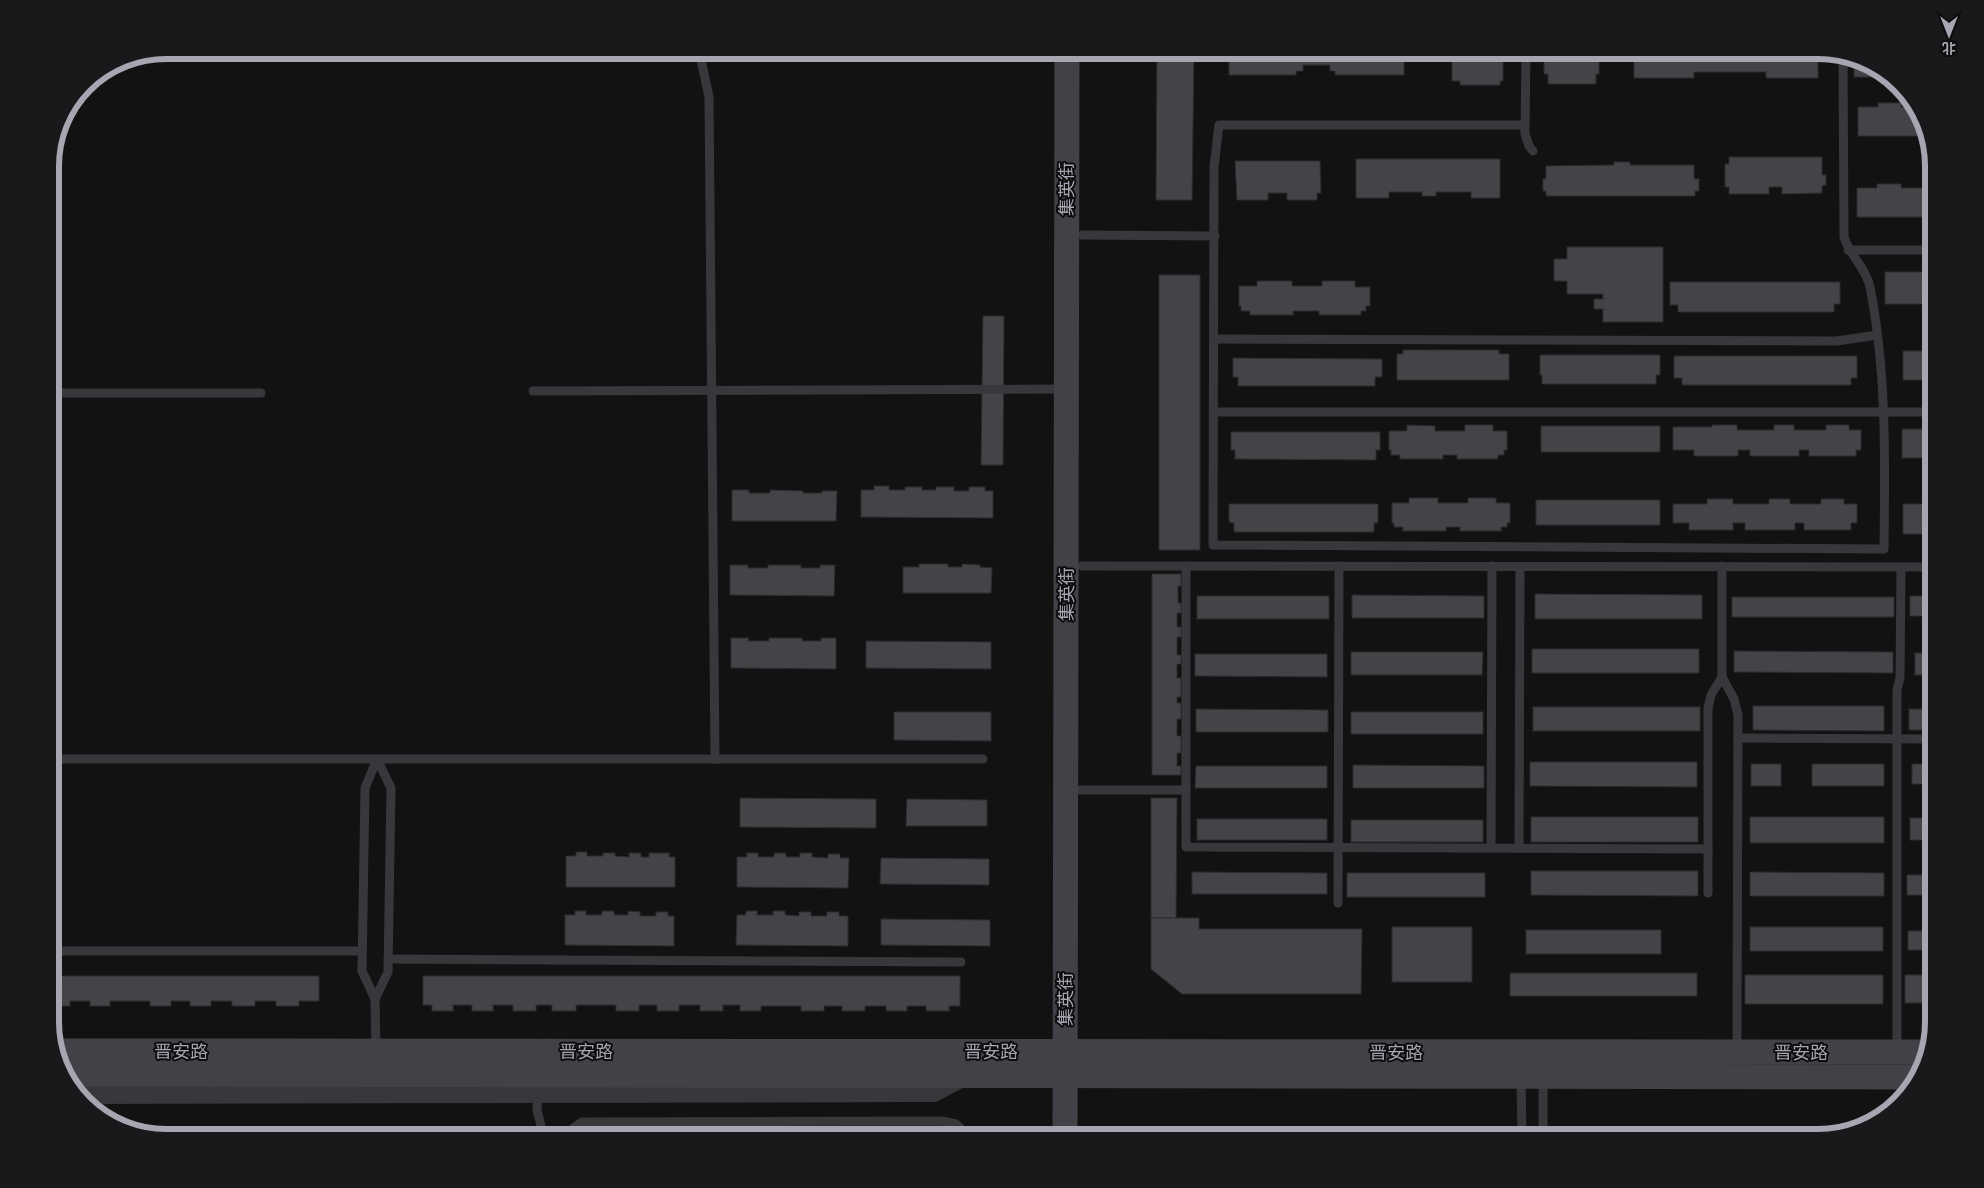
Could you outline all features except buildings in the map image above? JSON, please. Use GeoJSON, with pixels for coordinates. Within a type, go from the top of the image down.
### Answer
{"type":"FeatureCollection","features":[{"type":"Feature","properties":{"kind":"main road","name":"集英街"},"geometry":{"type":"LineString","coordinates":[[1067,59],[1066,389],[1073,1063],[1080,1129]]}},
{"type":"Feature","properties":{"kind":"main road","name":"集英街"},"geometry":{"type":"LineString","coordinates":[[1066,1129],[1073,1063],[1082,790],[1082,59]]}},
{"type":"Feature","properties":{"kind":"main road","name":"晋安路"},"geometry":{"type":"LineString","coordinates":[[63,1051],[376,1051],[1073,1063],[1532,1076],[1910,1077]]}},
{"type":"Feature","properties":{"kind":"main road","name":"晋安路"},"geometry":{"type":"LineString","coordinates":[[72,1074],[970,1074],[1073,1063],[1737,1052],[1921,1052]]}},
{"type":"Feature","properties":{"kind":"street"},"geometry":{"type":"LineString","coordinates":[[87,1095],[934,1093],[970,1074]]}},
{"type":"Feature","properties":{"kind":"lane"},"geometry":{"type":"LineString","coordinates":[[701,59],[709,96],[715,759]]}},
{"type":"Feature","properties":{"kind":"lane"},"geometry":{"type":"LineString","coordinates":[[1526,59],[1525,134],[1533,151]]}},
{"type":"Feature","properties":{"kind":"lane"},"geometry":{"type":"LineString","coordinates":[[1525,124],[1220,124],[1214,167],[1213,545],[1884,549],[1884,412],[1883,384],[1877,335],[1870,284],[1860,265],[1848,250],[1844,237],[1843,62]]}},
{"type":"Feature","properties":{"kind":"lane"},"geometry":{"type":"LineString","coordinates":[[1082,235],[1215,236]]}},
{"type":"Feature","properties":{"kind":"lane"},"geometry":{"type":"LineString","coordinates":[[1848,250],[1925,250]]}},
{"type":"Feature","properties":{"kind":"lane"},"geometry":{"type":"LineString","coordinates":[[1215,339],[1837,341],[1877,335]]}},
{"type":"Feature","properties":{"kind":"lane"},"geometry":{"type":"LineString","coordinates":[[532,390],[1066,389]]}},
{"type":"Feature","properties":{"kind":"lane"},"geometry":{"type":"LineString","coordinates":[[59,393],[261,393]]}},
{"type":"Feature","properties":{"kind":"lane"},"geometry":{"type":"LineString","coordinates":[[1214,412],[1925,412]]}},
{"type":"Feature","properties":{"kind":"lane"},"geometry":{"type":"LineString","coordinates":[[1082,566],[1925,567]]}},
{"type":"Feature","properties":{"kind":"lane"},"geometry":{"type":"LineString","coordinates":[[1186,566],[1186,847],[1708,849]]}},
{"type":"Feature","properties":{"kind":"lane"},"geometry":{"type":"LineString","coordinates":[[1338,902],[1339,566]]}},
{"type":"Feature","properties":{"kind":"lane"},"geometry":{"type":"LineString","coordinates":[[1491,848],[1492,566]]}},
{"type":"Feature","properties":{"kind":"lane"},"geometry":{"type":"LineString","coordinates":[[1519,848],[1520,566]]}},
{"type":"Feature","properties":{"kind":"lane"},"geometry":{"type":"LineString","coordinates":[[1722,566],[1722,677],[1734,699],[1738,715],[1737,1052]]}},
{"type":"Feature","properties":{"kind":"lane"},"geometry":{"type":"LineString","coordinates":[[1897,1052],[1897,690],[1900,678],[1900,567]]}},
{"type":"Feature","properties":{"kind":"lane"},"geometry":{"type":"LineString","coordinates":[[1708,893],[1708,708],[1711,695],[1722,677]]}},
{"type":"Feature","properties":{"kind":"lane"},"geometry":{"type":"LineString","coordinates":[[1738,738],[1925,739]]}},
{"type":"Feature","properties":{"kind":"lane"},"geometry":{"type":"LineString","coordinates":[[59,759],[983,759]]}},
{"type":"Feature","properties":{"kind":"lane"},"geometry":{"type":"LineString","coordinates":[[376,1051],[375,999],[362,971],[362,951],[364,788],[377,759]]}},
{"type":"Feature","properties":{"kind":"lane"},"geometry":{"type":"LineString","coordinates":[[375,999],[388,972],[391,788],[377,759]]}},
{"type":"Feature","properties":{"kind":"lane"},"geometry":{"type":"LineString","coordinates":[[1082,790],[1186,790]]}},
{"type":"Feature","properties":{"kind":"lane"},"geometry":{"type":"LineString","coordinates":[[59,951],[362,951]]}},
{"type":"Feature","properties":{"kind":"lane"},"geometry":{"type":"LineString","coordinates":[[388,959],[961,962]]}},
{"type":"Feature","properties":{"kind":"lane"},"geometry":{"type":"LineString","coordinates":[[1523,1129],[1532,1076]]}},
{"type":"Feature","properties":{"kind":"lane"},"geometry":{"type":"LineString","coordinates":[[1532,1076],[1541,1129]]}},
{"type":"Feature","properties":{"kind":"lane"},"geometry":{"type":"LineString","coordinates":[[538,1094],[537,1110],[542,1129]]}},
{"type":"Feature","properties":{"kind":"lane"},"geometry":{"type":"LineString","coordinates":[[572,1129],[582,1122],[942,1121],[956,1124],[961,1129]]}}]}
